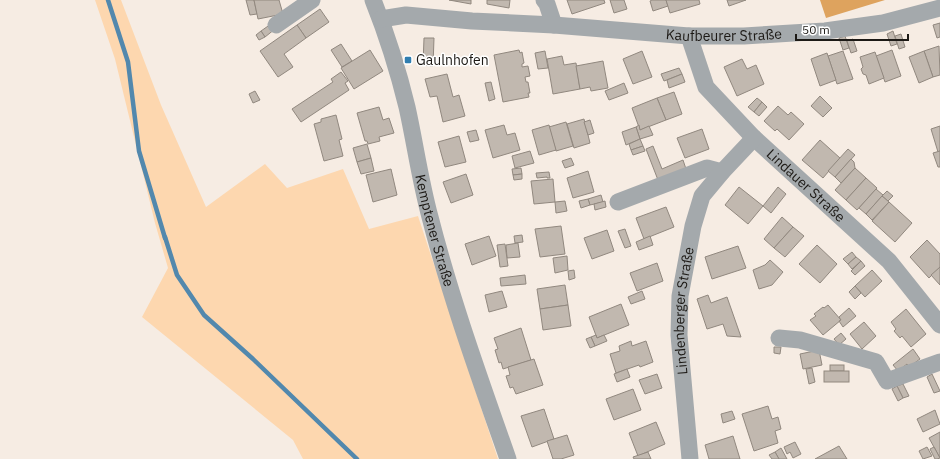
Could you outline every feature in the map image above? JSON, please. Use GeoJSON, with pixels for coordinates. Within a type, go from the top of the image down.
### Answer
{"type":"FeatureCollection","features":[{"type":"Feature","properties":{"kind":"street"},"geometry":{"type":"LineString","coordinates":[[276,25],[312,0]]}},
{"type":"Feature","properties":{"kind":"street","name":"Kemptener Straße"},"geometry":{"type":"LineString","coordinates":[[373,0],[381,19],[400,79],[421,183],[439,249],[471,353],[508,459]]}},
{"type":"Feature","properties":{"kind":"street"},"geometry":{"type":"LineString","coordinates":[[544,0],[547,4],[554,25]]}},
{"type":"Feature","properties":{"kind":"street","name":"Kaufbeurer Straße"},"geometry":{"type":"LineString","coordinates":[[381,19],[406,15],[689,36],[744,36],[825,31],[883,23],[940,8]]}},
{"type":"Feature","properties":{"kind":"street","name":"Lindauer Straße"},"geometry":{"type":"LineString","coordinates":[[689,36],[706,87],[754,138],[889,261],[940,325]]}},
{"type":"Feature","properties":{"kind":"street","name":"Lindenberger Straße"},"geometry":{"type":"LineString","coordinates":[[690,459],[679,335],[680,296],[692,226],[702,196],[754,138]]}},
{"type":"Feature","properties":{"kind":"street"},"geometry":{"type":"LineString","coordinates":[[618,202],[707,168],[722,172]]}},
{"type":"Feature","properties":{"kind":"street"},"geometry":{"type":"LineString","coordinates":[[779,338],[800,340],[876,362],[887,381],[940,362]]}},
{"type":"Feature","properties":{"kind":"shaded area"},"geometry":{"type":"Polygon","coordinates":[[[95,0],[121,0],[161,105],[206,207],[265,164],[287,188],[343,169],[369,229],[418,216],[498,459],[303,459],[293,440],[142,317],[168,268],[155,223],[115,59],[95,0]]]}},
{"type":"Feature","properties":{"kind":"shaded area"},"geometry":{"type":"Polygon","coordinates":[[[820,0],[885,0],[826,18],[820,0]]]}},
{"type":"Feature","properties":{"kind":"building"},"geometry":{"type":"Polygon","coordinates":[[[246,0],[254,0],[257,14],[250,15],[246,0]]]}},
{"type":"Feature","properties":{"kind":"building"},"geometry":{"type":"Polygon","coordinates":[[[254,0],[279,0],[283,14],[258,19],[254,0]]]}},
{"type":"Feature","properties":{"kind":"building"},"geometry":{"type":"Polygon","coordinates":[[[449,0],[471,0],[471,4],[449,0]]]}},
{"type":"Feature","properties":{"kind":"building"},"geometry":{"type":"Polygon","coordinates":[[[487,0],[510,0],[509,8],[487,4],[487,0]]]}},
{"type":"Feature","properties":{"kind":"building"},"geometry":{"type":"Polygon","coordinates":[[[567,0],[604,0],[605,3],[572,14],[567,0]]]}},
{"type":"Feature","properties":{"kind":"building"},"geometry":{"type":"Polygon","coordinates":[[[610,0],[624,0],[627,9],[614,13],[610,0]]]}},
{"type":"Feature","properties":{"kind":"building"},"geometry":{"type":"Polygon","coordinates":[[[666,0],[668,6],[653,11],[650,1],[666,0]]]}},
{"type":"Feature","properties":{"kind":"building"},"geometry":{"type":"Polygon","coordinates":[[[666,0],[699,0],[700,4],[670,13],[666,0]]]}},
{"type":"Feature","properties":{"kind":"building"},"geometry":{"type":"Polygon","coordinates":[[[727,0],[746,0],[729,6],[727,0]]]}},
{"type":"Feature","properties":{"kind":"building"},"geometry":{"type":"Polygon","coordinates":[[[320,9],[329,22],[306,38],[297,25],[320,9]]]}},
{"type":"Feature","properties":{"kind":"building"},"geometry":{"type":"Polygon","coordinates":[[[940,23],[940,37],[937,38],[933,25],[940,23]]]}},
{"type":"Feature","properties":{"kind":"building"},"geometry":{"type":"Polygon","coordinates":[[[271,24],[275,29],[265,37],[261,31],[271,24]]]}},
{"type":"Feature","properties":{"kind":"building"},"geometry":{"type":"Polygon","coordinates":[[[297,25],[306,38],[284,54],[293,67],[278,77],[260,51],[297,25]]]}},
{"type":"Feature","properties":{"kind":"building"},"geometry":{"type":"Polygon","coordinates":[[[261,31],[265,37],[259,40],[256,35],[261,31]]]}},
{"type":"Feature","properties":{"kind":"building"},"geometry":{"type":"Polygon","coordinates":[[[893,31],[897,44],[891,46],[887,34],[893,31]]]}},
{"type":"Feature","properties":{"kind":"building"},"geometry":{"type":"Polygon","coordinates":[[[901,34],[905,47],[899,49],[895,36],[901,34]]]}},
{"type":"Feature","properties":{"kind":"building"},"geometry":{"type":"Polygon","coordinates":[[[845,36],[849,48],[843,50],[839,38],[845,36]]]}},
{"type":"Feature","properties":{"kind":"building"},"geometry":{"type":"Polygon","coordinates":[[[424,38],[434,38],[433,66],[423,65],[424,38]]]}},
{"type":"Feature","properties":{"kind":"building"},"geometry":{"type":"Polygon","coordinates":[[[853,39],[857,51],[851,53],[847,41],[853,39]]]}},
{"type":"Feature","properties":{"kind":"building"},"geometry":{"type":"Polygon","coordinates":[[[341,44],[352,61],[342,67],[331,50],[341,44]]]}},
{"type":"Feature","properties":{"kind":"building"},"geometry":{"type":"Polygon","coordinates":[[[939,46],[940,75],[933,77],[924,51],[939,46]]]}},
{"type":"Feature","properties":{"kind":"building"},"geometry":{"type":"Polygon","coordinates":[[[370,50],[383,71],[354,89],[341,68],[370,50]]]}},
{"type":"Feature","properties":{"kind":"building"},"geometry":{"type":"Polygon","coordinates":[[[519,50],[520,53],[522,52],[524,63],[522,64],[522,67],[528,66],[530,76],[525,77],[526,82],[528,82],[530,93],[528,93],[529,97],[503,102],[494,55],[519,50]]]}},
{"type":"Feature","properties":{"kind":"building"},"geometry":{"type":"Polygon","coordinates":[[[892,50],[901,76],[885,82],[876,56],[892,50]]]}},
{"type":"Feature","properties":{"kind":"building"},"geometry":{"type":"Polygon","coordinates":[[[545,51],[548,68],[538,69],[535,53],[545,51]]]}},
{"type":"Feature","properties":{"kind":"building"},"geometry":{"type":"Polygon","coordinates":[[[642,51],[652,77],[633,84],[623,59],[642,51]]]}},
{"type":"Feature","properties":{"kind":"building"},"geometry":{"type":"Polygon","coordinates":[[[843,51],[853,79],[837,84],[828,56],[843,51]]]}},
{"type":"Feature","properties":{"kind":"building"},"geometry":{"type":"Polygon","coordinates":[[[924,51],[933,77],[919,83],[909,57],[924,51]]]}},
{"type":"Feature","properties":{"kind":"building"},"geometry":{"type":"Polygon","coordinates":[[[875,52],[884,78],[869,84],[866,75],[863,74],[861,69],[863,67],[860,57],[875,52]]]}},
{"type":"Feature","properties":{"kind":"building"},"geometry":{"type":"Polygon","coordinates":[[[827,53],[836,80],[820,86],[811,59],[827,53]]]}},
{"type":"Feature","properties":{"kind":"building"},"geometry":{"type":"Polygon","coordinates":[[[562,56],[564,65],[576,63],[580,89],[553,94],[547,59],[562,56]]]}},
{"type":"Feature","properties":{"kind":"building"},"geometry":{"type":"Polygon","coordinates":[[[742,59],[747,69],[756,65],[764,84],[737,96],[724,67],[742,59]]]}},
{"type":"Feature","properties":{"kind":"building"},"geometry":{"type":"Polygon","coordinates":[[[603,61],[608,88],[591,91],[590,87],[580,89],[576,66],[603,61]]]}},
{"type":"Feature","properties":{"kind":"building"},"geometry":{"type":"Polygon","coordinates":[[[679,68],[682,74],[664,81],[661,74],[679,68]]]}},
{"type":"Feature","properties":{"kind":"building"},"geometry":{"type":"Polygon","coordinates":[[[341,72],[348,81],[345,83],[349,90],[301,122],[292,109],[333,82],[331,79],[341,72]]]}},
{"type":"Feature","properties":{"kind":"building"},"geometry":{"type":"Polygon","coordinates":[[[447,74],[453,97],[459,95],[465,116],[443,122],[437,96],[430,97],[425,79],[447,74]]]}},
{"type":"Feature","properties":{"kind":"building"},"geometry":{"type":"Polygon","coordinates":[[[682,74],[685,82],[669,88],[667,80],[682,74]]]}},
{"type":"Feature","properties":{"kind":"building"},"geometry":{"type":"Polygon","coordinates":[[[491,82],[495,99],[489,101],[485,83],[491,82]]]}},
{"type":"Feature","properties":{"kind":"building"},"geometry":{"type":"Polygon","coordinates":[[[624,83],[628,93],[609,100],[605,91],[624,83]]]}},
{"type":"Feature","properties":{"kind":"building"},"geometry":{"type":"Polygon","coordinates":[[[255,91],[260,100],[253,103],[249,94],[255,91]]]}},
{"type":"Feature","properties":{"kind":"building"},"geometry":{"type":"Polygon","coordinates":[[[674,92],[682,114],[666,120],[657,98],[674,92]]]}},
{"type":"Feature","properties":{"kind":"building"},"geometry":{"type":"Polygon","coordinates":[[[820,96],[832,108],[823,117],[811,106],[820,96]]]}},
{"type":"Feature","properties":{"kind":"building"},"geometry":{"type":"Polygon","coordinates":[[[657,98],[666,120],[640,130],[632,108],[657,98]]]}},
{"type":"Feature","properties":{"kind":"building"},"geometry":{"type":"Polygon","coordinates":[[[757,98],[762,102],[754,112],[748,107],[757,98]]]}},
{"type":"Feature","properties":{"kind":"building"},"geometry":{"type":"Polygon","coordinates":[[[762,102],[767,107],[759,116],[754,112],[762,102]]]}},
{"type":"Feature","properties":{"kind":"building"},"geometry":{"type":"Polygon","coordinates":[[[778,106],[788,115],[791,112],[804,124],[789,140],[777,129],[775,131],[764,121],[778,106]]]}},
{"type":"Feature","properties":{"kind":"building"},"geometry":{"type":"Polygon","coordinates":[[[379,107],[383,120],[389,118],[394,133],[379,137],[380,141],[368,144],[367,141],[365,141],[357,113],[379,107]]]}},
{"type":"Feature","properties":{"kind":"building"},"geometry":{"type":"Polygon","coordinates":[[[336,115],[342,139],[339,140],[343,156],[324,161],[314,124],[321,122],[321,119],[336,115]]]}},
{"type":"Feature","properties":{"kind":"building"},"geometry":{"type":"Polygon","coordinates":[[[584,119],[590,143],[574,148],[567,124],[584,119]]]}},
{"type":"Feature","properties":{"kind":"building"},"geometry":{"type":"Polygon","coordinates":[[[590,120],[594,133],[588,135],[584,122],[590,120]]]}},
{"type":"Feature","properties":{"kind":"building"},"geometry":{"type":"Polygon","coordinates":[[[566,122],[573,146],[556,151],[549,127],[566,122]]]}},
{"type":"Feature","properties":{"kind":"building"},"geometry":{"type":"Polygon","coordinates":[[[504,125],[507,135],[515,133],[520,150],[493,158],[485,130],[504,125]]]}},
{"type":"Feature","properties":{"kind":"building"},"geometry":{"type":"Polygon","coordinates":[[[549,125],[556,150],[539,155],[532,130],[549,125]]]}},
{"type":"Feature","properties":{"kind":"building"},"geometry":{"type":"Polygon","coordinates":[[[639,125],[640,130],[649,126],[653,135],[640,139],[636,127],[639,125]]]}},
{"type":"Feature","properties":{"kind":"building"},"geometry":{"type":"Polygon","coordinates":[[[940,126],[940,151],[938,152],[931,129],[940,126]]]}},
{"type":"Feature","properties":{"kind":"building"},"geometry":{"type":"Polygon","coordinates":[[[636,127],[640,139],[626,145],[622,132],[636,127]]]}},
{"type":"Feature","properties":{"kind":"building"},"geometry":{"type":"Polygon","coordinates":[[[702,129],[709,149],[685,158],[677,138],[702,129]]]}},
{"type":"Feature","properties":{"kind":"building"},"geometry":{"type":"Polygon","coordinates":[[[476,130],[479,140],[470,142],[467,132],[476,130]]]}},
{"type":"Feature","properties":{"kind":"building"},"geometry":{"type":"Polygon","coordinates":[[[459,136],[466,162],[445,167],[438,142],[459,136]]]}},
{"type":"Feature","properties":{"kind":"building"},"geometry":{"type":"Polygon","coordinates":[[[640,139],[643,146],[631,150],[629,144],[640,139]]]}},
{"type":"Feature","properties":{"kind":"building"},"geometry":{"type":"Polygon","coordinates":[[[820,140],[840,158],[823,178],[802,160],[820,140]]]}},
{"type":"Feature","properties":{"kind":"building"},"geometry":{"type":"Polygon","coordinates":[[[367,144],[371,158],[357,162],[353,148],[367,144]]]}},
{"type":"Feature","properties":{"kind":"building"},"geometry":{"type":"Polygon","coordinates":[[[643,146],[645,151],[633,155],[631,150],[643,146]]]}},
{"type":"Feature","properties":{"kind":"building"},"geometry":{"type":"Polygon","coordinates":[[[653,146],[662,169],[683,160],[686,169],[658,180],[646,149],[653,146]]]}},
{"type":"Feature","properties":{"kind":"building"},"geometry":{"type":"Polygon","coordinates":[[[848,149],[855,155],[835,177],[828,171],[848,149]]]}},
{"type":"Feature","properties":{"kind":"building"},"geometry":{"type":"Polygon","coordinates":[[[530,151],[534,163],[515,168],[512,156],[530,151]]]}},
{"type":"Feature","properties":{"kind":"building"},"geometry":{"type":"Polygon","coordinates":[[[940,151],[940,167],[938,167],[933,153],[940,151]]]}},
{"type":"Feature","properties":{"kind":"building"},"geometry":{"type":"Polygon","coordinates":[[[371,158],[374,171],[361,174],[357,162],[371,158]]]}},
{"type":"Feature","properties":{"kind":"building"},"geometry":{"type":"Polygon","coordinates":[[[571,158],[574,165],[565,168],[562,161],[571,158]]]}},
{"type":"Feature","properties":{"kind":"building"},"geometry":{"type":"Polygon","coordinates":[[[851,159],[854,162],[855,168],[841,183],[835,177],[851,159]]]}},
{"type":"Feature","properties":{"kind":"building"},"geometry":{"type":"Polygon","coordinates":[[[521,168],[522,174],[513,175],[512,169],[521,168]]]}},
{"type":"Feature","properties":{"kind":"building"},"geometry":{"type":"Polygon","coordinates":[[[855,168],[866,178],[846,200],[835,190],[855,168]]]}},
{"type":"Feature","properties":{"kind":"building"},"geometry":{"type":"Polygon","coordinates":[[[391,169],[397,195],[373,202],[366,175],[391,169]]]}},
{"type":"Feature","properties":{"kind":"building"},"geometry":{"type":"Polygon","coordinates":[[[588,171],[594,192],[573,198],[567,178],[588,171]]]}},
{"type":"Feature","properties":{"kind":"building"},"geometry":{"type":"Polygon","coordinates":[[[549,172],[550,178],[537,178],[536,173],[549,172]]]}},
{"type":"Feature","properties":{"kind":"building"},"geometry":{"type":"Polygon","coordinates":[[[466,174],[473,195],[451,203],[443,182],[466,174]]]}},
{"type":"Feature","properties":{"kind":"building"},"geometry":{"type":"Polygon","coordinates":[[[522,174],[522,179],[514,180],[513,175],[522,174]]]}},
{"type":"Feature","properties":{"kind":"building"},"geometry":{"type":"Polygon","coordinates":[[[866,178],[877,188],[857,210],[846,200],[866,178]]]}},
{"type":"Feature","properties":{"kind":"building"},"geometry":{"type":"Polygon","coordinates":[[[553,179],[555,202],[534,204],[531,181],[553,179]]]}},
{"type":"Feature","properties":{"kind":"building"},"geometry":{"type":"Polygon","coordinates":[[[739,187],[763,206],[748,224],[725,205],[739,187]]]}},
{"type":"Feature","properties":{"kind":"building"},"geometry":{"type":"Polygon","coordinates":[[[778,187],[786,194],[771,213],[763,206],[778,187]]]}},
{"type":"Feature","properties":{"kind":"building"},"geometry":{"type":"Polygon","coordinates":[[[876,189],[883,195],[866,214],[859,208],[876,189]]]}},
{"type":"Feature","properties":{"kind":"building"},"geometry":{"type":"Polygon","coordinates":[[[887,191],[893,196],[888,201],[882,196],[887,191]]]}},
{"type":"Feature","properties":{"kind":"building"},"geometry":{"type":"Polygon","coordinates":[[[601,195],[603,202],[590,205],[588,199],[601,195]]]}},
{"type":"Feature","properties":{"kind":"building"},"geometry":{"type":"Polygon","coordinates":[[[882,196],[889,202],[872,220],[866,214],[882,196]]]}},
{"type":"Feature","properties":{"kind":"building"},"geometry":{"type":"Polygon","coordinates":[[[588,199],[590,205],[581,208],[579,201],[588,199]]]}},
{"type":"Feature","properties":{"kind":"building"},"geometry":{"type":"Polygon","coordinates":[[[565,201],[567,211],[556,213],[555,202],[565,201]]]}},
{"type":"Feature","properties":{"kind":"building"},"geometry":{"type":"Polygon","coordinates":[[[605,201],[606,207],[595,210],[594,204],[605,201]]]}},
{"type":"Feature","properties":{"kind":"building"},"geometry":{"type":"Polygon","coordinates":[[[889,202],[912,223],[895,242],[872,221],[889,202]]]}},
{"type":"Feature","properties":{"kind":"building"},"geometry":{"type":"Polygon","coordinates":[[[666,207],[674,227],[644,239],[636,218],[666,207]]]}},
{"type":"Feature","properties":{"kind":"building"},"geometry":{"type":"Polygon","coordinates":[[[782,217],[793,227],[774,248],[764,239],[782,217]]]}},
{"type":"Feature","properties":{"kind":"building"},"geometry":{"type":"Polygon","coordinates":[[[561,226],[565,254],[540,257],[535,229],[561,226]]]}},
{"type":"Feature","properties":{"kind":"building"},"geometry":{"type":"Polygon","coordinates":[[[793,227],[804,236],[785,257],[774,248],[793,227]]]}},
{"type":"Feature","properties":{"kind":"building"},"geometry":{"type":"Polygon","coordinates":[[[625,229],[631,246],[625,248],[618,231],[625,229]]]}},
{"type":"Feature","properties":{"kind":"building"},"geometry":{"type":"Polygon","coordinates":[[[607,230],[614,251],[592,259],[584,238],[607,230]]]}},
{"type":"Feature","properties":{"kind":"building"},"geometry":{"type":"Polygon","coordinates":[[[522,235],[523,242],[515,243],[514,236],[522,235]]]}},
{"type":"Feature","properties":{"kind":"building"},"geometry":{"type":"Polygon","coordinates":[[[489,236],[496,256],[472,265],[465,244],[489,236]]]}},
{"type":"Feature","properties":{"kind":"building"},"geometry":{"type":"Polygon","coordinates":[[[650,236],[653,245],[639,250],[636,242],[650,236]]]}},
{"type":"Feature","properties":{"kind":"building"},"geometry":{"type":"Polygon","coordinates":[[[927,240],[940,254],[940,267],[929,278],[910,257],[927,240]]]}},
{"type":"Feature","properties":{"kind":"building"},"geometry":{"type":"Polygon","coordinates":[[[518,243],[520,257],[507,258],[506,245],[518,243]]]}},
{"type":"Feature","properties":{"kind":"building"},"geometry":{"type":"Polygon","coordinates":[[[505,244],[508,266],[500,267],[497,245],[505,244]]]}},
{"type":"Feature","properties":{"kind":"building"},"geometry":{"type":"Polygon","coordinates":[[[817,245],[837,264],[820,283],[799,264],[817,245]]]}},
{"type":"Feature","properties":{"kind":"building"},"geometry":{"type":"Polygon","coordinates":[[[738,246],[746,268],[712,279],[705,257],[738,246]]]}},
{"type":"Feature","properties":{"kind":"building"},"geometry":{"type":"Polygon","coordinates":[[[852,252],[856,257],[848,264],[843,259],[852,252]]]}},
{"type":"Feature","properties":{"kind":"building"},"geometry":{"type":"Polygon","coordinates":[[[567,256],[568,270],[555,273],[553,258],[567,256]]]}},
{"type":"Feature","properties":{"kind":"building"},"geometry":{"type":"Polygon","coordinates":[[[856,257],[861,261],[852,269],[848,264],[856,257]]]}},
{"type":"Feature","properties":{"kind":"building"},"geometry":{"type":"Polygon","coordinates":[[[770,260],[783,272],[772,285],[759,289],[753,270],[765,265],[770,260]]]}},
{"type":"Feature","properties":{"kind":"building"},"geometry":{"type":"Polygon","coordinates":[[[861,261],[865,266],[855,275],[851,271],[861,261]]]}},
{"type":"Feature","properties":{"kind":"building"},"geometry":{"type":"Polygon","coordinates":[[[657,263],[663,281],[637,291],[630,273],[657,263]]]}},
{"type":"Feature","properties":{"kind":"building"},"geometry":{"type":"Polygon","coordinates":[[[940,267],[940,285],[931,275],[940,267]]]}},
{"type":"Feature","properties":{"kind":"building"},"geometry":{"type":"Polygon","coordinates":[[[574,270],[575,278],[569,280],[568,271],[574,270]]]}},
{"type":"Feature","properties":{"kind":"building"},"geometry":{"type":"Polygon","coordinates":[[[872,270],[882,281],[865,297],[855,286],[872,270]]]}},
{"type":"Feature","properties":{"kind":"building"},"geometry":{"type":"Polygon","coordinates":[[[525,275],[526,284],[501,286],[500,278],[525,275]]]}},
{"type":"Feature","properties":{"kind":"building"},"geometry":{"type":"Polygon","coordinates":[[[565,285],[568,305],[540,309],[537,289],[565,285]]]}},
{"type":"Feature","properties":{"kind":"building"},"geometry":{"type":"Polygon","coordinates":[[[855,286],[861,293],[855,299],[849,292],[855,286]]]}},
{"type":"Feature","properties":{"kind":"building"},"geometry":{"type":"Polygon","coordinates":[[[502,291],[507,307],[489,312],[485,295],[502,291]]]}},
{"type":"Feature","properties":{"kind":"building"},"geometry":{"type":"Polygon","coordinates":[[[642,291],[645,299],[631,304],[628,297],[642,291]]]}},
{"type":"Feature","properties":{"kind":"building"},"geometry":{"type":"Polygon","coordinates":[[[708,295],[711,303],[727,297],[741,337],[727,336],[723,324],[707,329],[697,299],[708,295]]]}},
{"type":"Feature","properties":{"kind":"building"},"geometry":{"type":"Polygon","coordinates":[[[621,304],[629,325],[597,338],[589,317],[621,304]]]}},
{"type":"Feature","properties":{"kind":"building"},"geometry":{"type":"Polygon","coordinates":[[[568,305],[571,326],[543,330],[540,309],[568,305]]]}},
{"type":"Feature","properties":{"kind":"building"},"geometry":{"type":"Polygon","coordinates":[[[828,305],[841,320],[823,335],[810,320],[816,316],[814,314],[828,305]]]}},
{"type":"Feature","properties":{"kind":"building"},"geometry":{"type":"Polygon","coordinates":[[[849,308],[856,316],[843,327],[839,321],[841,320],[839,317],[849,308]]]}},
{"type":"Feature","properties":{"kind":"building"},"geometry":{"type":"Polygon","coordinates":[[[906,309],[926,334],[911,347],[902,336],[900,338],[894,331],[896,329],[891,322],[906,309]]]}},
{"type":"Feature","properties":{"kind":"building"},"geometry":{"type":"Polygon","coordinates":[[[864,322],[876,336],[862,349],[850,334],[864,322]]]}},
{"type":"Feature","properties":{"kind":"building"},"geometry":{"type":"Polygon","coordinates":[[[521,328],[531,360],[503,369],[501,362],[499,363],[495,350],[498,349],[494,338],[521,328]]]}},
{"type":"Feature","properties":{"kind":"building"},"geometry":{"type":"Polygon","coordinates":[[[841,333],[846,339],[839,345],[834,339],[841,333]]]}},
{"type":"Feature","properties":{"kind":"building"},"geometry":{"type":"Polygon","coordinates":[[[596,335],[597,338],[604,335],[607,341],[595,346],[591,337],[596,335]]]}},
{"type":"Feature","properties":{"kind":"building"},"geometry":{"type":"Polygon","coordinates":[[[591,337],[595,346],[590,348],[586,339],[591,337]]]}},
{"type":"Feature","properties":{"kind":"building"},"geometry":{"type":"Polygon","coordinates":[[[631,341],[632,346],[646,341],[653,362],[616,373],[610,354],[620,351],[619,346],[631,341]]]}},
{"type":"Feature","properties":{"kind":"building"},"geometry":{"type":"Polygon","coordinates":[[[774,347],[781,347],[780,354],[774,353],[774,347]]]}},
{"type":"Feature","properties":{"kind":"building"},"geometry":{"type":"Polygon","coordinates":[[[913,349],[920,359],[909,367],[907,364],[898,371],[893,365],[913,349]]]}},
{"type":"Feature","properties":{"kind":"building"},"geometry":{"type":"Polygon","coordinates":[[[819,350],[822,365],[803,369],[800,354],[819,350]]]}},
{"type":"Feature","properties":{"kind":"building"},"geometry":{"type":"Polygon","coordinates":[[[534,359],[543,385],[516,394],[513,387],[510,388],[506,376],[510,375],[508,367],[534,359]]]}},
{"type":"Feature","properties":{"kind":"building"},"geometry":{"type":"Polygon","coordinates":[[[830,365],[844,365],[844,371],[830,371],[830,365]]]}},
{"type":"Feature","properties":{"kind":"building"},"geometry":{"type":"Polygon","coordinates":[[[812,368],[815,382],[809,384],[806,369],[812,368]]]}},
{"type":"Feature","properties":{"kind":"building"},"geometry":{"type":"Polygon","coordinates":[[[627,369],[630,377],[617,382],[614,374],[627,369]]]}},
{"type":"Feature","properties":{"kind":"building"},"geometry":{"type":"Polygon","coordinates":[[[824,371],[849,371],[849,382],[824,382],[824,371]]]}},
{"type":"Feature","properties":{"kind":"building"},"geometry":{"type":"Polygon","coordinates":[[[657,374],[662,388],[645,394],[639,380],[657,374]]]}},
{"type":"Feature","properties":{"kind":"building"},"geometry":{"type":"Polygon","coordinates":[[[932,374],[940,391],[934,393],[927,377],[932,374]]]}},
{"type":"Feature","properties":{"kind":"building"},"geometry":{"type":"Polygon","coordinates":[[[903,384],[909,396],[903,398],[897,386],[903,384]]]}},
{"type":"Feature","properties":{"kind":"building"},"geometry":{"type":"Polygon","coordinates":[[[897,386],[903,398],[898,401],[892,389],[897,386]]]}},
{"type":"Feature","properties":{"kind":"building"},"geometry":{"type":"Polygon","coordinates":[[[633,389],[641,410],[614,420],[606,399],[633,389]]]}},
{"type":"Feature","properties":{"kind":"building"},"geometry":{"type":"Polygon","coordinates":[[[768,406],[772,419],[778,417],[781,429],[775,431],[778,443],[754,451],[742,414],[768,406]]]}},
{"type":"Feature","properties":{"kind":"building"},"geometry":{"type":"Polygon","coordinates":[[[544,409],[554,439],[532,447],[521,416],[544,409]]]}},
{"type":"Feature","properties":{"kind":"building"},"geometry":{"type":"Polygon","coordinates":[[[935,410],[940,424],[923,432],[917,419],[935,410]]]}},
{"type":"Feature","properties":{"kind":"building"},"geometry":{"type":"Polygon","coordinates":[[[732,411],[735,419],[723,423],[721,414],[732,411]]]}},
{"type":"Feature","properties":{"kind":"building"},"geometry":{"type":"Polygon","coordinates":[[[656,422],[665,444],[638,456],[629,433],[656,422]]]}},
{"type":"Feature","properties":{"kind":"building"},"geometry":{"type":"Polygon","coordinates":[[[940,432],[940,458],[929,438],[940,432]]]}},
{"type":"Feature","properties":{"kind":"building"},"geometry":{"type":"Polygon","coordinates":[[[567,435],[574,455],[561,459],[553,459],[547,441],[567,435]]]}},
{"type":"Feature","properties":{"kind":"building"},"geometry":{"type":"Polygon","coordinates":[[[733,436],[740,459],[709,459],[705,445],[733,436]]]}},
{"type":"Feature","properties":{"kind":"building"},"geometry":{"type":"Polygon","coordinates":[[[795,442],[801,454],[793,458],[790,452],[787,454],[784,447],[795,442]]]}},
{"type":"Feature","properties":{"kind":"building"},"geometry":{"type":"Polygon","coordinates":[[[839,446],[847,459],[815,459],[839,446]]]}},
{"type":"Feature","properties":{"kind":"building"},"geometry":{"type":"Polygon","coordinates":[[[927,447],[932,456],[923,459],[919,451],[927,447]]]}},
{"type":"Feature","properties":{"kind":"building"},"geometry":{"type":"Polygon","coordinates":[[[934,447],[940,458],[935,459],[930,449],[934,447]]]}},
{"type":"Feature","properties":{"kind":"building"},"geometry":{"type":"Polygon","coordinates":[[[781,448],[787,459],[779,459],[775,452],[781,448]]]}},
{"type":"Feature","properties":{"kind":"building"},"geometry":{"type":"Polygon","coordinates":[[[648,452],[651,459],[634,459],[633,457],[648,452]]]}},
{"type":"Feature","properties":{"kind":"building"},"geometry":{"type":"Polygon","coordinates":[[[775,452],[779,459],[772,459],[769,455],[775,452]]]}},
{"type":"Feature","properties":{"kind":"waterway"},"geometry":{"type":"LineString","coordinates":[[108,0],[128,62],[139,151],[165,238]]}},
{"type":"Feature","properties":{"kind":"waterway"},"geometry":{"type":"LineString","coordinates":[[165,237],[177,275],[204,315],[253,359],[357,459]]}},
{"type":"Feature","properties":{"kind":"place","name":"Gaulnhofen"},"geometry":{"type":"Point","coordinates":[408,60]}}]}
